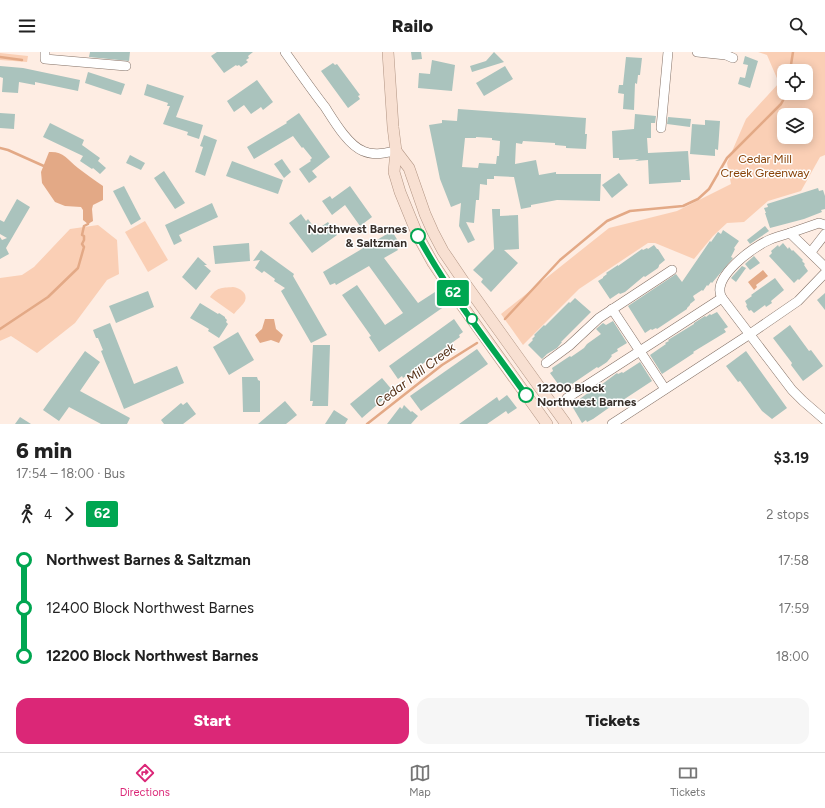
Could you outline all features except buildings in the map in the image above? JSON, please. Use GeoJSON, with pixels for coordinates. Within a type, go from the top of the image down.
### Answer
{"type":"FeatureCollection","features":[{"type":"Feature","properties":{"kind":"main road"},"geometry":{"type":"LineString","coordinates":[[388,52],[396,151],[394,172],[400,192],[418,236],[433,263],[451,290],[547,424]]}},
{"type":"Feature","properties":{"kind":"main road"},"geometry":{"type":"LineString","coordinates":[[396,151],[409,168],[425,214],[443,251],[566,424]]}},
{"type":"Feature","properties":{"kind":"street"},"geometry":{"type":"LineString","coordinates":[[45,52],[45,60],[126,66]]}},
{"type":"Feature","properties":{"kind":"street"},"geometry":{"type":"LineString","coordinates":[[285,52],[340,128],[356,147],[361,151],[373,154],[396,151]]}},
{"type":"Feature","properties":{"kind":"street"},"geometry":{"type":"LineString","coordinates":[[661,128],[668,52]]}},
{"type":"Feature","properties":{"kind":"street"},"geometry":{"type":"LineString","coordinates":[[697,52],[726,55],[733,58]]}},
{"type":"Feature","properties":{"kind":"street"},"geometry":{"type":"LineString","coordinates":[[825,225],[819,223],[768,240],[738,260],[720,283],[720,294],[722,298],[796,394],[825,420]]}},
{"type":"Feature","properties":{"kind":"street"},"geometry":{"type":"LineString","coordinates":[[790,233],[825,267]]}},
{"type":"Feature","properties":{"kind":"street"},"geometry":{"type":"LineString","coordinates":[[811,252],[825,234]]}},
{"type":"Feature","properties":{"kind":"street"},"geometry":{"type":"LineString","coordinates":[[546,363],[569,346],[599,318],[672,270]]}},
{"type":"Feature","properties":{"kind":"street"},"geometry":{"type":"LineString","coordinates":[[612,424],[798,301],[825,273]]}},
{"type":"Feature","properties":{"kind":"street"},"geometry":{"type":"LineString","coordinates":[[567,398],[722,298]]}},
{"type":"Feature","properties":{"kind":"street"},"geometry":{"type":"LineString","coordinates":[[612,309],[666,389]]}},
{"type":"Feature","properties":{"kind":"green space","name":"Cedar Mill Creek Greenway"},"geometry":{"type":"Polygon","coordinates":[[[758,52],[825,52],[825,155],[820,157],[801,191],[768,201],[744,222],[727,223],[713,236],[694,259],[655,243],[648,243],[579,289],[523,345],[501,314],[609,228],[677,211],[731,184],[727,163],[746,119],[777,85],[777,100],[813,100],[813,64],[777,64],[777,78],[767,55],[758,52]]]}},
{"type":"Feature","properties":{"kind":"green space"},"geometry":{"type":"Polygon","coordinates":[[[0,53],[28,56],[27,62],[0,60],[0,53]]]}},
{"type":"Feature","properties":{"kind":"green space"},"geometry":{"type":"Polygon","coordinates":[[[145,221],[168,260],[148,272],[125,232],[145,221]]]}},
{"type":"Feature","properties":{"kind":"green space"},"geometry":{"type":"Polygon","coordinates":[[[98,225],[117,240],[119,274],[107,280],[75,323],[37,353],[11,336],[0,341],[0,278],[22,275],[34,267],[70,229],[98,225]]]}},
{"type":"Feature","properties":{"kind":"green space"},"geometry":{"type":"Polygon","coordinates":[[[233,287],[243,291],[246,298],[244,303],[234,314],[210,297],[215,291],[233,287]]]}},
{"type":"Feature","properties":{"kind":"shaded area"},"geometry":{"type":"Polygon","coordinates":[[[49,152],[58,153],[65,156],[78,168],[103,186],[103,200],[93,205],[93,221],[88,224],[83,220],[83,210],[81,207],[65,206],[55,202],[42,183],[41,172],[49,152]]]}},
{"type":"Feature","properties":{"kind":"shaded area"},"geometry":{"type":"Polygon","coordinates":[[[763,270],[768,276],[756,285],[757,287],[754,290],[748,282],[763,270]]]}},
{"type":"Feature","properties":{"kind":"shaded area"},"geometry":{"type":"Polygon","coordinates":[[[265,319],[274,319],[276,329],[283,335],[279,343],[271,340],[260,343],[255,335],[262,329],[265,319]]]}},
{"type":"Feature","properties":{"kind":"waterway","name":"Cedar Mill Creek"},"geometry":{"type":"LineString","coordinates":[[791,64],[793,52]]}},
{"type":"Feature","properties":{"kind":"waterway"},"geometry":{"type":"LineString","coordinates":[[0,57],[22,60]]}},
{"type":"Feature","properties":{"kind":"waterway","name":"Cedar Mill Creek"},"geometry":{"type":"LineString","coordinates":[[505,319],[560,260],[607,221],[630,211],[683,206],[698,199],[709,189],[727,158],[781,104],[783,100]]}},
{"type":"Feature","properties":{"kind":"waterway"},"geometry":{"type":"LineString","coordinates":[[0,148],[8,150],[46,167]]}},
{"type":"Feature","properties":{"kind":"waterway"},"geometry":{"type":"LineString","coordinates":[[0,329],[48,297],[78,268],[84,247],[82,244],[84,236],[82,235],[84,226],[88,224],[88,221]]}},
{"type":"Feature","properties":{"kind":"waterway","name":"Cedar Mill Creek"},"geometry":{"type":"LineString","coordinates":[[367,424],[442,365],[477,343]]}},
{"type":"Feature","properties":{"kind":"bus line","name":"62"},"geometry":{"type":"LineString","coordinates":[[418,236],[433,263],[451,290],[526,395]]}},
{"type":"Feature","properties":{"kind":"place","name":"Northwest Barnes & Saltzman"},"geometry":{"type":"Point","coordinates":[418,236]}},
{"type":"Feature","properties":{"kind":"place","name":"12200 Block Northwest Barnes"},"geometry":{"type":"Point","coordinates":[526,395]}}]}
